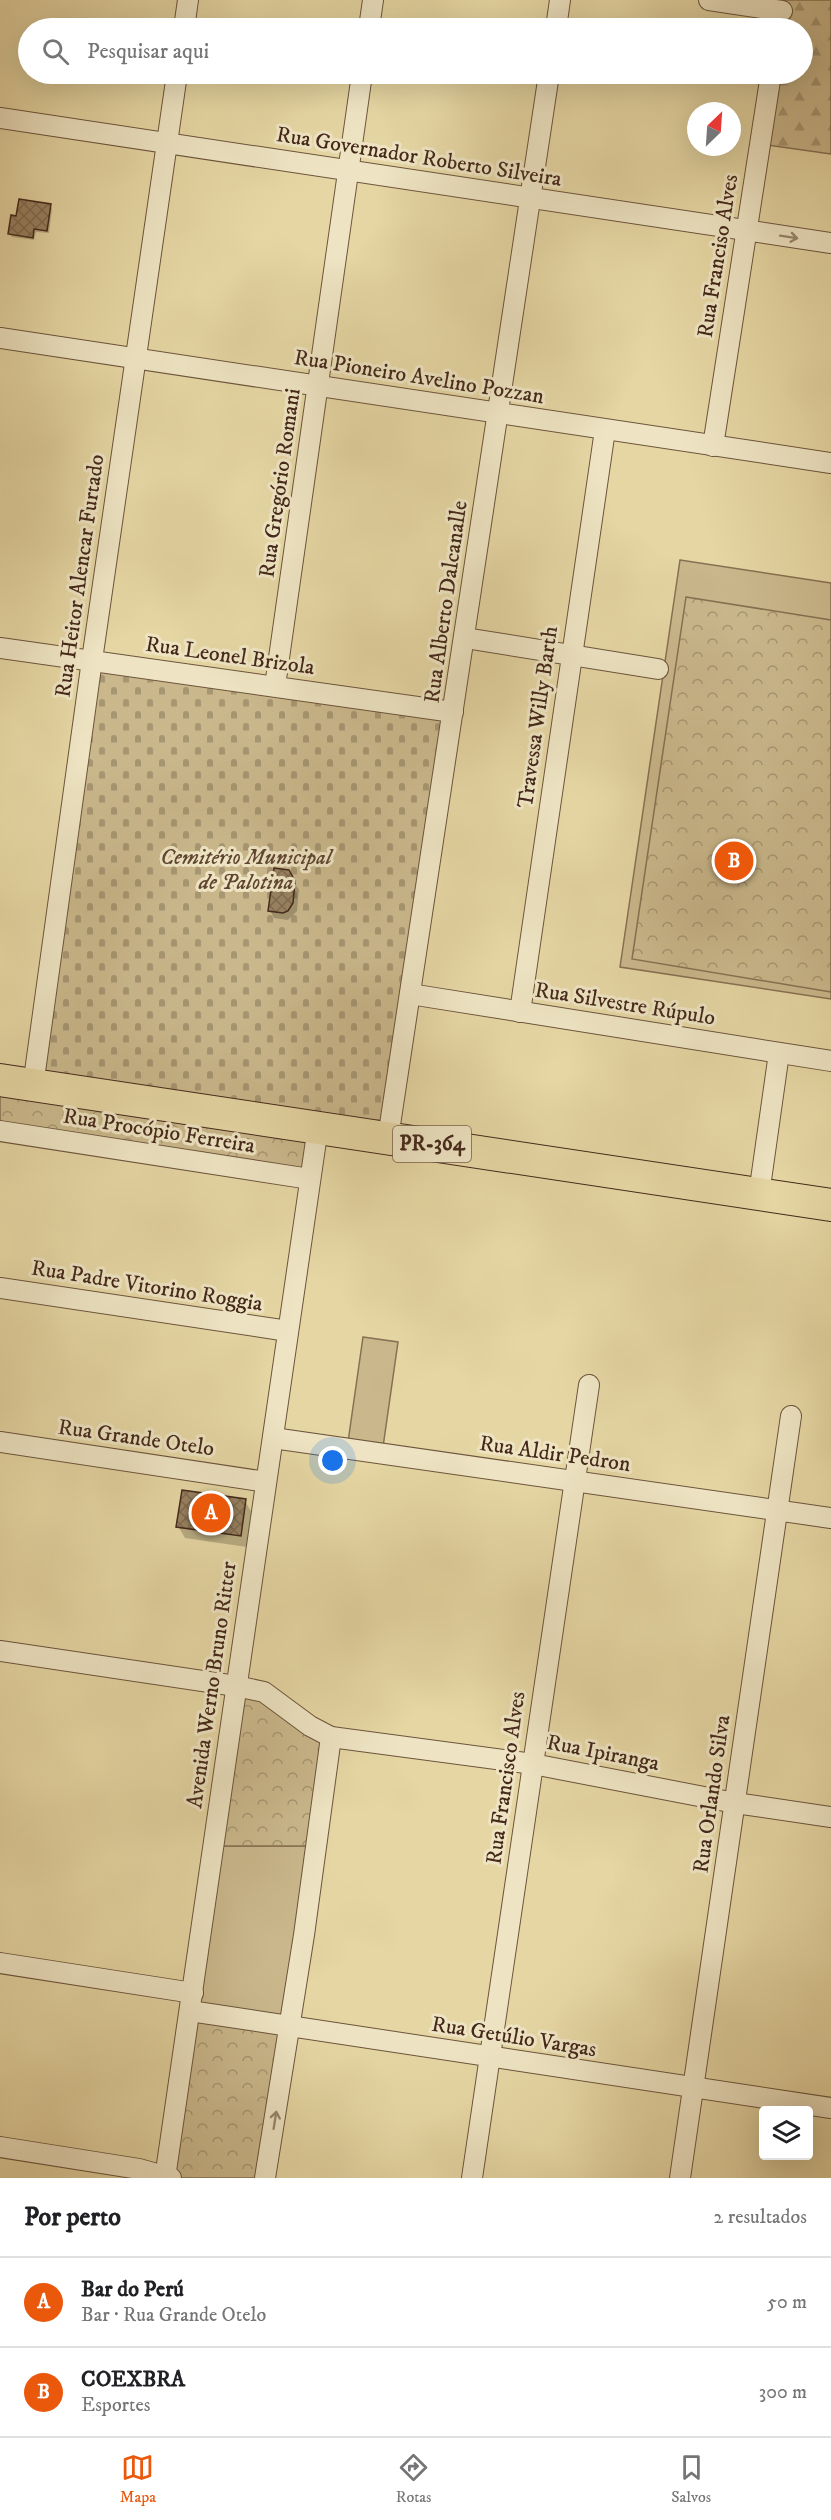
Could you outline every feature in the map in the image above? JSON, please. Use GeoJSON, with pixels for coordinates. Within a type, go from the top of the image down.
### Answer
{"type":"FeatureCollection","features":[{"type":"Feature","properties":{"kind":"main road","name":"PR-364"},"geometry":{"type":"LineString","coordinates":[[0,1080],[831,1205]]}},
{"type":"Feature","properties":{"kind":"street"},"geometry":{"type":"LineString","coordinates":[[185,18],[188,0]]}},
{"type":"Feature","properties":{"kind":"street"},"geometry":{"type":"LineString","coordinates":[[370,18],[373,0]]}},
{"type":"Feature","properties":{"kind":"street"},"geometry":{"type":"LineString","coordinates":[[557,18],[560,0]]}},
{"type":"Feature","properties":{"kind":"street"},"geometry":{"type":"LineString","coordinates":[[709,0],[781,13]]}},
{"type":"Feature","properties":{"kind":"street","name":"Rua Heitor Alencar Furtado"},"geometry":{"type":"LineString","coordinates":[[33,1086],[176,84]]}},
{"type":"Feature","properties":{"kind":"street","name":"Rua Gregório Romani"},"geometry":{"type":"LineString","coordinates":[[275,686],[361,84]]}},
{"type":"Feature","properties":{"kind":"street","name":"Rua Alberto Dalcanalle"},"geometry":{"type":"LineString","coordinates":[[388,1138],[547,84]]}},
{"type":"Feature","properties":{"kind":"street","name":"Rua Franciso Alves"},"geometry":{"type":"LineString","coordinates":[[713,446],[769,84]]}},
{"type":"Feature","properties":{"kind":"street","name":"Rua Governador Roberto Silveira"},"geometry":{"type":"LineString","coordinates":[[0,118],[831,243]]}},
{"type":"Feature","properties":{"kind":"street","name":"Rua Pioneiro Avelino Pozzan"},"geometry":{"type":"LineString","coordinates":[[0,338],[831,463]]}},
{"type":"Feature","properties":{"kind":"street","name":"Travessa Willy Barth"},"geometry":{"type":"LineString","coordinates":[[520,1012],[605,430]]}},
{"type":"Feature","properties":{"kind":"street"},"geometry":{"type":"LineString","coordinates":[[465,638],[658,669]]}},
{"type":"Feature","properties":{"kind":"street","name":"Rua Leonel Brizola"},"geometry":{"type":"LineString","coordinates":[[0,648],[453,712]]}},
{"type":"Feature","properties":{"kind":"street","name":"Rua Silvestre Rúpulo"},"geometry":{"type":"LineString","coordinates":[[410,994],[831,1062]]}},
{"type":"Feature","properties":{"kind":"street"},"geometry":{"type":"LineString","coordinates":[[759,1194],[779,1053]]}},
{"type":"Feature","properties":{"kind":"street","name":"Avenida Werno Bruno Ritter"},"geometry":{"type":"LineString","coordinates":[[167,2177],[318,1127]]}},
{"type":"Feature","properties":{"kind":"street","name":"Rua Procópio Ferreira"},"geometry":{"type":"LineString","coordinates":[[0,1131],[310,1179]]}},
{"type":"Feature","properties":{"kind":"street","name":"Rua Padre Vitorino Roggia"},"geometry":{"type":"LineString","coordinates":[[0,1288],[288,1331]]}},
{"type":"Feature","properties":{"kind":"street","name":"Rua Francisco Alves"},"geometry":{"type":"LineString","coordinates":[[472,2178],[589,1385]]}},
{"type":"Feature","properties":{"kind":"street","name":"Rua Orlando Silva"},"geometry":{"type":"LineString","coordinates":[[680,2178],[791,1416]]}},
{"type":"Feature","properties":{"kind":"street","name":"Rua Aldir Pedron"},"geometry":{"type":"LineString","coordinates":[[273,1438],[831,1518]]}},
{"type":"Feature","properties":{"kind":"street","name":"Rua Grande Otelo"},"geometry":{"type":"LineString","coordinates":[[0,1442],[266,1482]]}},
{"type":"Feature","properties":{"kind":"street","name":"Rua Ipiranga"},"geometry":{"type":"LineString","coordinates":[[0,1651],[264,1692],[310,1726],[331,1737],[532,1764],[735,1803],[831,1817]]}},
{"type":"Feature","properties":{"kind":"street"},"geometry":{"type":"LineString","coordinates":[[265,2178],[290,2027],[331,1737]]}},
{"type":"Feature","properties":{"kind":"street","name":"Rua Getúlio Vargas"},"geometry":{"type":"LineString","coordinates":[[0,1963],[192,2002],[290,2027],[831,2108]]}},
{"type":"Feature","properties":{"kind":"street"},"geometry":{"type":"LineString","coordinates":[[0,2147],[138,2169],[167,2177]]}},
{"type":"Feature","properties":{"kind":"green space"},"geometry":{"type":"Polygon","coordinates":[[[783,0],[831,0],[831,154],[760,144],[769,84],[813,84],[813,18],[780,18],[783,0]]]}},
{"type":"Feature","properties":{"kind":"green space"},"geometry":{"type":"Polygon","coordinates":[[[680,560],[831,583],[831,999],[620,967],[680,560]]]}},
{"type":"Feature","properties":{"kind":"green space"},"geometry":{"type":"Polygon","coordinates":[[[686,597],[831,620],[831,992],[632,959],[686,597]]]}},
{"type":"Feature","properties":{"kind":"green space","name":"Cemitério Municipal de Palotina"},"geometry":{"type":"Polygon","coordinates":[[[92,660],[453,712],[388,1138],[33,1086],[92,660]]]}},
{"type":"Feature","properties":{"kind":"green space"},"geometry":{"type":"Polygon","coordinates":[[[0,1080],[318,1127],[310,1179],[0,1131],[0,1080]]]}},
{"type":"Feature","properties":{"kind":"green space"},"geometry":{"type":"Polygon","coordinates":[[[363,1337],[398,1342],[382,1454],[347,1449],[363,1337]]]}},
{"type":"Feature","properties":{"kind":"green space"},"geometry":{"type":"Polygon","coordinates":[[[236,1686],[331,1737],[317,1846],[213,1846],[236,1686]]]}},
{"type":"Feature","properties":{"kind":"green space"},"geometry":{"type":"Polygon","coordinates":[[[213,1846],[317,1846],[290,2027],[190,2011],[213,1846]]]}},
{"type":"Feature","properties":{"kind":"green space"},"geometry":{"type":"Polygon","coordinates":[[[190,2011],[290,2027],[265,2178],[171,2178],[190,2011]]]}},
{"type":"Feature","properties":{"kind":"building"},"geometry":{"type":"Polygon","coordinates":[[[19,199],[51,204],[47,231],[34,229],[33,238],[8,234],[11,215],[16,216],[19,199]]]}},
{"type":"Feature","properties":{"kind":"building"},"geometry":{"type":"Polygon","coordinates":[[[274,868],[289,870],[295,881],[293,903],[288,911],[283,913],[268,911],[274,868]]]}},
{"type":"Feature","properties":{"kind":"building"},"geometry":{"type":"Polygon","coordinates":[[[182,1490],[246,1499],[241,1536],[176,1527],[182,1490]]]}},
{"type":"Feature","properties":{"kind":"place","name":"COEXBRA"},"geometry":{"type":"Point","coordinates":[734,861]}},
{"type":"Feature","properties":{"kind":"place","name":"Bar do Perú"},"geometry":{"type":"Point","coordinates":[211,1513]}}]}
